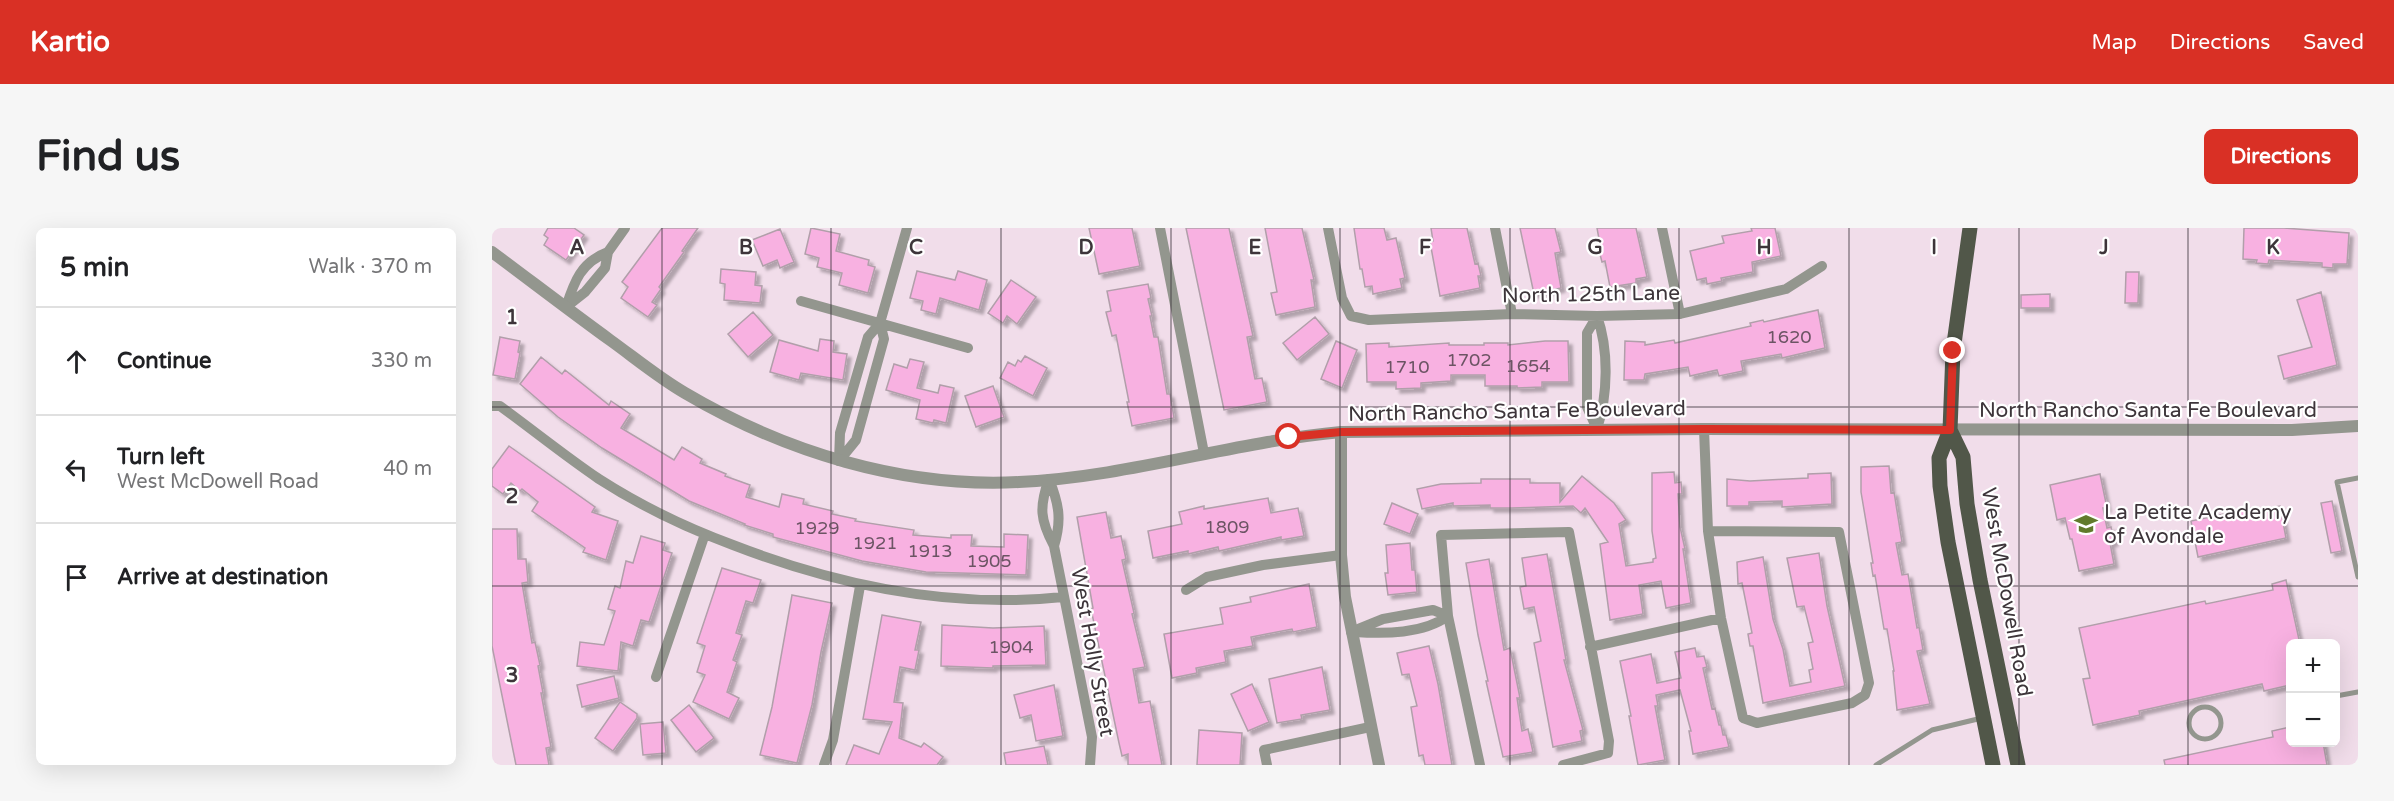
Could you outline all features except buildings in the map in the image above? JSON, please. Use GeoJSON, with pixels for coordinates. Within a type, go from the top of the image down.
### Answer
{"type":"FeatureCollection","features":[{"type":"Feature","properties":{"kind":"main road","name":"West McDowell Road"},"geometry":{"type":"LineString","coordinates":[[1970,228],[1953,351],[1950,430],[1939,458],[1943,512],[1993,765]]}},
{"type":"Feature","properties":{"kind":"main road","name":"West McDowell Road"},"geometry":{"type":"LineString","coordinates":[[1950,430],[1963,457],[1967,504],[1980,580],[2018,765]]}},
{"type":"Feature","properties":{"kind":"street"},"geometry":{"type":"LineString","coordinates":[[566,308],[585,292],[605,268],[608,252],[625,228]]}},
{"type":"Feature","properties":{"kind":"street"},"geometry":{"type":"LineString","coordinates":[[839,461],[840,433],[868,337],[880,323],[907,228]]}},
{"type":"Feature","properties":{"kind":"street"},"geometry":{"type":"LineString","coordinates":[[1160,228],[1204,453]]}},
{"type":"Feature","properties":{"kind":"street","name":"North 125th Lane"},"geometry":{"type":"LineString","coordinates":[[1328,228],[1342,298],[1351,316],[1369,320],[1512,314],[1597,316],[1680,314],[1785,289],[1822,266]]}},
{"type":"Feature","properties":{"kind":"street"},"geometry":{"type":"LineString","coordinates":[[1495,228],[1512,314]]}},
{"type":"Feature","properties":{"kind":"street"},"geometry":{"type":"LineString","coordinates":[[1662,228],[1680,314]]}},
{"type":"Feature","properties":{"kind":"street","name":"North Rancho Santa Fe Boulevard"},"geometry":{"type":"LineString","coordinates":[[492,252],[668,381],[707,405],[767,435],[839,461],[939,480],[976,483],[1049,479],[1117,471],[1289,437],[1341,432],[1597,429],[2292,430],[2358,426]]}},
{"type":"Feature","properties":{"kind":"street"},"geometry":{"type":"LineString","coordinates":[[566,308],[574,283],[592,258],[608,252]]}},
{"type":"Feature","properties":{"kind":"street"},"geometry":{"type":"LineString","coordinates":[[801,301],[968,348]]}},
{"type":"Feature","properties":{"kind":"street"},"geometry":{"type":"LineString","coordinates":[[1597,316],[1587,333],[1587,407],[1597,429]]}},
{"type":"Feature","properties":{"kind":"street"},"geometry":{"type":"LineString","coordinates":[[1597,316],[1604,336],[1604,407],[1597,429]]}},
{"type":"Feature","properties":{"kind":"street"},"geometry":{"type":"LineString","coordinates":[[839,461],[856,440],[884,339],[880,323]]}},
{"type":"Feature","properties":{"kind":"street"},"geometry":{"type":"LineString","coordinates":[[492,406],[500,405],[599,479],[647,507],[705,534],[776,562],[860,586],[906,594],[963,599],[1036,600],[1063,597]]}},
{"type":"Feature","properties":{"kind":"street"},"geometry":{"type":"LineString","coordinates":[[1704,429],[1708,531],[1721,618],[1743,718],[1757,723],[1852,703],[1865,695],[1869,683],[1839,532],[1708,531]]}},
{"type":"Feature","properties":{"kind":"street"},"geometry":{"type":"LineString","coordinates":[[1341,432],[1341,555],[1351,632],[1379,765]]}},
{"type":"Feature","properties":{"kind":"street","name":"West Holly Street"},"geometry":{"type":"LineString","coordinates":[[1049,479],[1041,500],[1044,527],[1054,546],[1092,737],[1090,765]]}},
{"type":"Feature","properties":{"kind":"street","name":"West Holly Street"},"geometry":{"type":"LineString","coordinates":[[1049,479],[1058,504],[1059,527],[1054,546]]}},
{"type":"Feature","properties":{"kind":"street"},"geometry":{"type":"LineString","coordinates":[[1480,765],[1448,616],[1441,535],[1569,532],[1609,741],[1608,753],[1563,765]]}},
{"type":"Feature","properties":{"kind":"street"},"geometry":{"type":"LineString","coordinates":[[656,677],[705,534]]}},
{"type":"Feature","properties":{"kind":"street"},"geometry":{"type":"LineString","coordinates":[[1186,590],[1207,577],[1263,565],[1341,555]]}},
{"type":"Feature","properties":{"kind":"street"},"geometry":{"type":"LineString","coordinates":[[824,765],[833,740],[860,586]]}},
{"type":"Feature","properties":{"kind":"street"},"geometry":{"type":"LineString","coordinates":[[1351,632],[1386,634],[1436,625],[1448,616]]}},
{"type":"Feature","properties":{"kind":"street"},"geometry":{"type":"LineString","coordinates":[[1590,647],[1721,618]]}},
{"type":"Feature","properties":{"kind":"street"},"geometry":{"type":"LineString","coordinates":[[1267,765],[1264,750],[1371,727]]}},
{"type":"Feature","properties":{"kind":"lane"},"geometry":{"type":"LineString","coordinates":[[2358,478],[2337,482],[2358,577]]}},
{"type":"Feature","properties":{"kind":"lane"},"geometry":{"type":"LineString","coordinates":[[2340,695],[2358,692]]}},
{"type":"Feature","properties":{"kind":"lane"},"geometry":{"type":"LineString","coordinates":[[2205,706],[2215,710],[2221,720],[2217,734],[2208,739],[2193,734],[2189,724],[2191,714],[2205,706]]}},
{"type":"Feature","properties":{"kind":"lane"},"geometry":{"type":"LineString","coordinates":[[1876,765],[1932,730],[1984,717]]}},
{"type":"Feature","properties":{"kind":"place","name":"La Petite Academy of Avondale"},"geometry":{"type":"Point","coordinates":[2086,524]}},
{"type":"Feature","properties":{"kind":"route"},"geometry":{"type":"LineString","coordinates":[[1289,437],[1341,432],[1704,429],[1950,430],[1953,351]]}}]}
